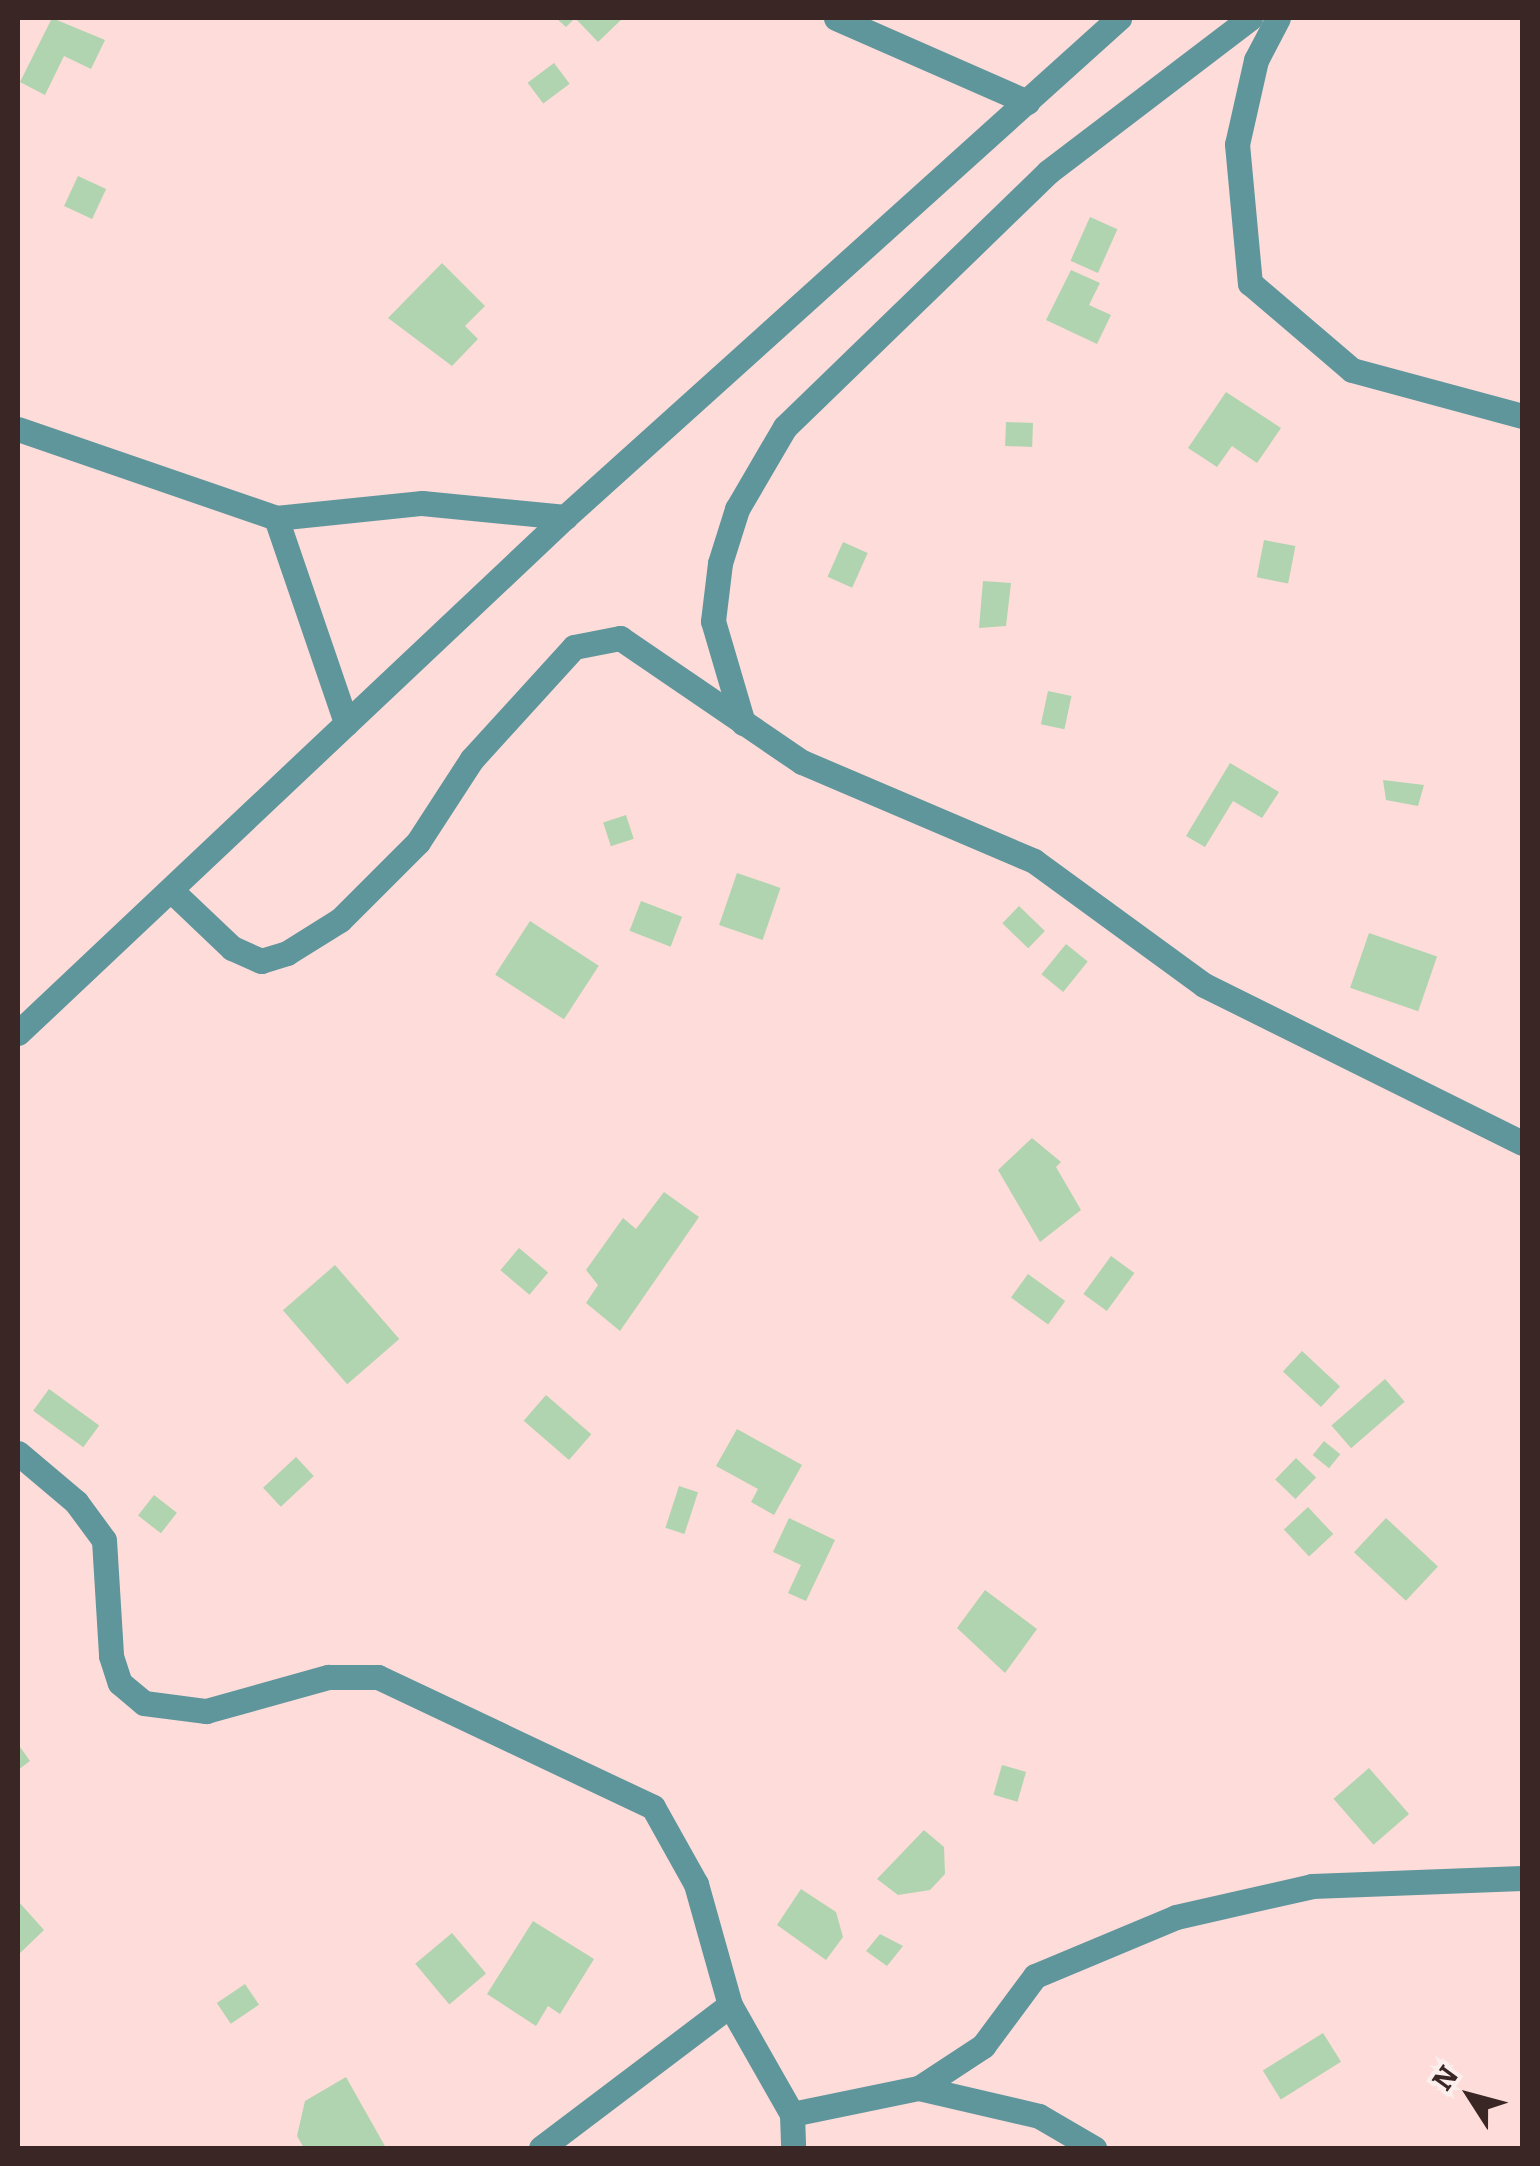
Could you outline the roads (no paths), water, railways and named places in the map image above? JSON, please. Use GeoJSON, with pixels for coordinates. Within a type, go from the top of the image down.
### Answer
{"type":"FeatureCollection","features":[{"type":"Feature","properties":{"kind":"street"},"geometry":{"type":"LineString","coordinates":[[836,18],[1026,102]]}},
{"type":"Feature","properties":{"kind":"street"},"geometry":{"type":"LineString","coordinates":[[18,1033],[174,893],[565,517],[1118,18]]}},
{"type":"Feature","properties":{"kind":"street"},"geometry":{"type":"LineString","coordinates":[[742,723],[713,621],[720,563],[736,509],[785,427],[1048,172],[1250,18]]}},
{"type":"Feature","properties":{"kind":"street"},"geometry":{"type":"LineString","coordinates":[[1278,18],[1256,60],[1237,144],[1250,282],[1352,370],[1522,416]]}},
{"type":"Feature","properties":{"kind":"street"},"geometry":{"type":"LineString","coordinates":[[18,430],[276,518],[422,503],[565,517]]}},
{"type":"Feature","properties":{"kind":"street"},"geometry":{"type":"LineString","coordinates":[[276,518],[346,724]]}},
{"type":"Feature","properties":{"kind":"street"},"geometry":{"type":"LineString","coordinates":[[174,893],[232,948],[261,960],[287,953],[340,920],[418,842],[472,759],[590,640],[633,642],[802,762],[1034,861],[1204,985],[1522,1143]]}},
{"type":"Feature","properties":{"kind":"street"},"geometry":{"type":"LineString","coordinates":[[18,1453],[76,1502],[104,1540],[111,1656],[120,1683],[144,1703],[206,1711],[328,1677],[378,1677],[488,1736],[621,1786],[653,1807],[678,1842],[730,2006],[792,2114],[793,2148]]}},
{"type":"Feature","properties":{"kind":"street"},"geometry":{"type":"LineString","coordinates":[[792,2114],[919,2088],[983,2046],[1035,1976],[1176,1916],[1312,1886],[1522,1878]]}},
{"type":"Feature","properties":{"kind":"street"},"geometry":{"type":"LineString","coordinates":[[541,2148],[730,2006]]}},
{"type":"Feature","properties":{"kind":"street"},"geometry":{"type":"LineString","coordinates":[[919,2088],[1039,2116],[1094,2148]]}}]}
